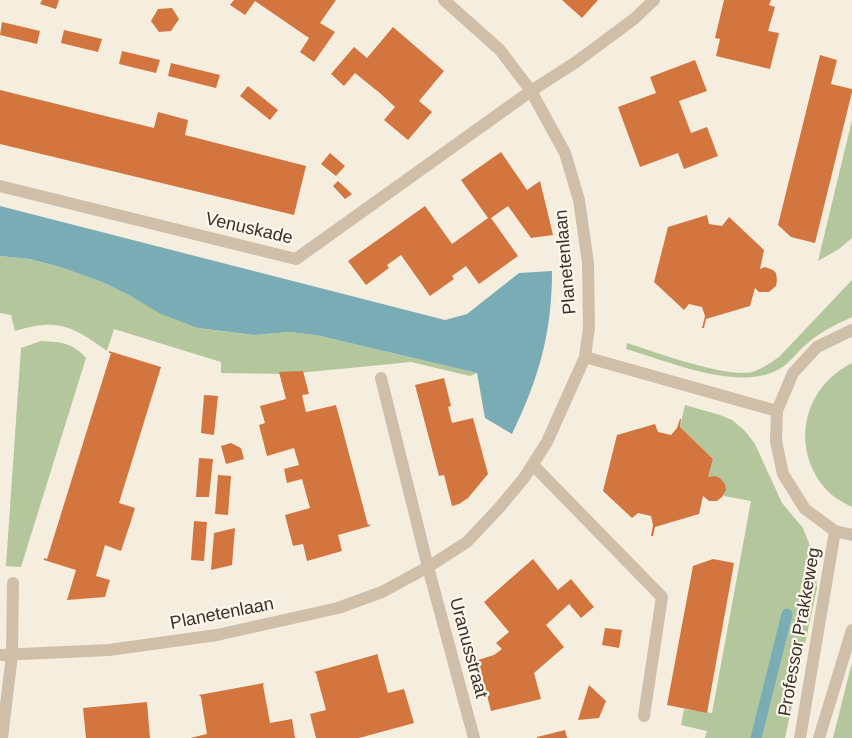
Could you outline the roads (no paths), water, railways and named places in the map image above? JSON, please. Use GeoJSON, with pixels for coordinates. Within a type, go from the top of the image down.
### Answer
{"type":"FeatureCollection","features":[{"type":"Feature","properties":{"kind":"street","name":"Planetenlaan"},"geometry":{"type":"LineString","coordinates":[[6,655],[109,650],[218,635],[338,608],[382,592],[428,567],[467,542],[524,478],[533,465],[547,442],[585,357],[589,327],[588,263],[579,200],[565,153],[531,91],[500,50],[444,0]]}},
{"type":"Feature","properties":{"kind":"street","name":"Venuskade"},"geometry":{"type":"LineString","coordinates":[[0,186],[296,259],[531,91],[576,62],[634,19],[654,0]]}},
{"type":"Feature","properties":{"kind":"street"},"geometry":{"type":"LineString","coordinates":[[852,330],[817,347],[793,373],[777,411],[776,442],[783,474],[805,509],[835,531],[852,535]]}},
{"type":"Feature","properties":{"kind":"street"},"geometry":{"type":"LineString","coordinates":[[585,357],[777,411]]}},
{"type":"Feature","properties":{"kind":"street"},"geometry":{"type":"LineString","coordinates":[[382,378],[428,567]]}},
{"type":"Feature","properties":{"kind":"street"},"geometry":{"type":"LineString","coordinates":[[533,465],[662,598],[644,716]]}},
{"type":"Feature","properties":{"kind":"street","name":"Professor Prakkeweg"},"geometry":{"type":"LineString","coordinates":[[800,738],[835,531]]}},
{"type":"Feature","properties":{"kind":"street","name":"Uranusstraat"},"geometry":{"type":"LineString","coordinates":[[428,567],[474,738]]}},
{"type":"Feature","properties":{"kind":"street"},"geometry":{"type":"LineString","coordinates":[[2,738],[6,655],[13,583]]}},
{"type":"Feature","properties":{"kind":"street"},"geometry":{"type":"LineString","coordinates":[[819,738],[852,630]]}},
{"type":"Feature","properties":{"kind":"water"},"geometry":{"type":"Polygon","coordinates":[[[0,206],[445,320],[467,314],[519,273],[552,271],[550,315],[537,374],[512,434],[485,418],[477,373],[316,335],[289,332],[255,335],[198,328],[161,314],[102,282],[60,267],[30,259],[0,256],[0,206]]]}},
{"type":"Feature","properties":{"kind":"waterway"},"geometry":{"type":"LineString","coordinates":[[756,738],[787,614]]}}]}
